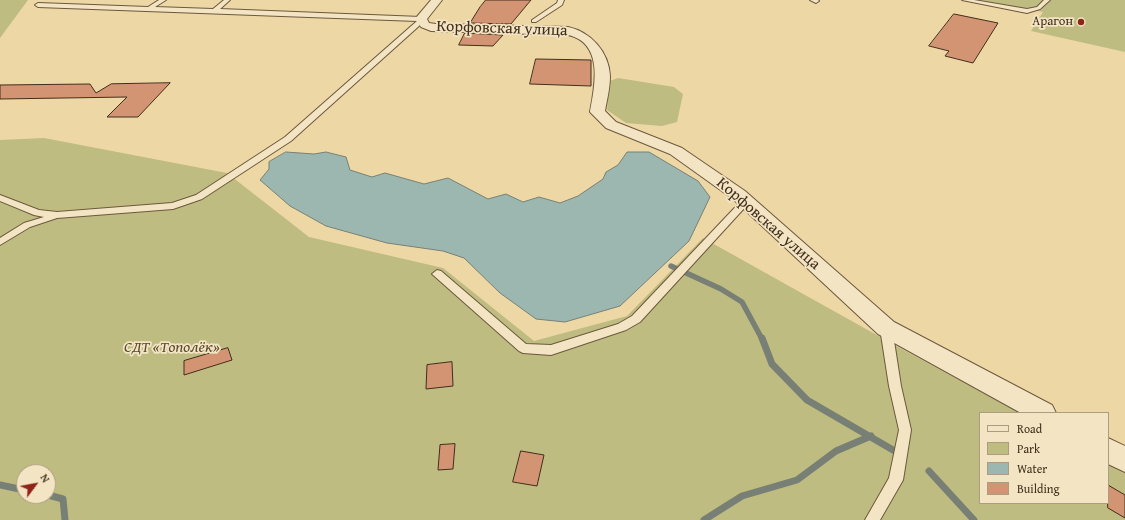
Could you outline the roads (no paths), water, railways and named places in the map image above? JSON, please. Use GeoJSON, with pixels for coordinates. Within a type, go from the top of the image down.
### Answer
{"type":"FeatureCollection","features":[{"type":"Feature","properties":{"kind":"street"},"geometry":{"type":"LineString","coordinates":[[421,19],[437,0]]}},
{"type":"Feature","properties":{"kind":"street","name":"Корфовская улица"},"geometry":{"type":"LineString","coordinates":[[421,19],[425,25],[435,28],[568,31],[579,33],[585,37],[600,56],[604,77],[597,112],[611,124],[676,151],[746,201],[886,328],[1041,412]]}},
{"type":"Feature","properties":{"kind":"street"},"geometry":{"type":"LineString","coordinates":[[1109,451],[1125,460]]}},
{"type":"Feature","properties":{"kind":"lane"},"geometry":{"type":"LineString","coordinates":[[148,9],[163,0]]}},
{"type":"Feature","properties":{"kind":"lane"},"geometry":{"type":"LineString","coordinates":[[214,10],[227,0]]}},
{"type":"Feature","properties":{"kind":"lane"},"geometry":{"type":"LineString","coordinates":[[534,21],[560,4],[561,0]]}},
{"type":"Feature","properties":{"kind":"lane"},"geometry":{"type":"LineString","coordinates":[[965,0],[1028,11],[1037,10],[1047,0]]}},
{"type":"Feature","properties":{"kind":"lane"},"geometry":{"type":"LineString","coordinates":[[38,5],[311,13],[421,19]]}},
{"type":"Feature","properties":{"kind":"lane"},"geometry":{"type":"LineString","coordinates":[[0,242],[27,225],[57,216],[173,206],[199,197],[288,139],[417,25],[421,19]]}},
{"type":"Feature","properties":{"kind":"lane"},"geometry":{"type":"LineString","coordinates":[[0,198],[37,213],[57,216]]}},
{"type":"Feature","properties":{"kind":"lane"},"geometry":{"type":"LineString","coordinates":[[437,274],[523,348],[550,350],[622,326],[636,319],[746,201]]}},
{"type":"Feature","properties":{"kind":"lane"},"geometry":{"type":"LineString","coordinates":[[872,520],[896,480],[905,430],[895,386],[886,328]]}},
{"type":"Feature","properties":{"kind":"water"},"geometry":{"type":"Polygon","coordinates":[[[286,152],[314,154],[326,152],[346,157],[350,170],[372,177],[385,173],[424,184],[448,178],[488,199],[506,194],[523,202],[539,197],[560,203],[578,196],[603,179],[606,172],[618,165],[627,152],[649,152],[698,181],[710,197],[689,241],[620,306],[565,322],[536,319],[500,293],[464,258],[443,251],[387,243],[326,226],[290,206],[260,180],[269,169],[269,162],[286,152]]]}},
{"type":"Feature","properties":{"kind":"waterway"},"geometry":{"type":"LineString","coordinates":[[671,266],[721,289],[742,302],[762,339]]}},
{"type":"Feature","properties":{"kind":"waterway"},"geometry":{"type":"LineString","coordinates":[[762,338],[772,364],[807,400],[870,437]]}},
{"type":"Feature","properties":{"kind":"waterway"},"geometry":{"type":"LineString","coordinates":[[704,520],[742,496],[797,480],[836,451],[870,437]]}},
{"type":"Feature","properties":{"kind":"waterway"},"geometry":{"type":"LineString","coordinates":[[870,437],[893,450]]}},
{"type":"Feature","properties":{"kind":"waterway"},"geometry":{"type":"LineString","coordinates":[[929,471],[974,520]]}},
{"type":"Feature","properties":{"kind":"waterway"},"geometry":{"type":"LineString","coordinates":[[0,485],[16,488]]}},
{"type":"Feature","properties":{"kind":"waterway"},"geometry":{"type":"LineString","coordinates":[[56,497],[63,499],[65,520]]}},
{"type":"Feature","properties":{"kind":"place","name":"Арагон"},"geometry":{"type":"Point","coordinates":[1081,22]}},
{"type":"Feature","properties":{"kind":"park label","name":"СДТ «Тополёк»"},"geometry":{"type":"Point","coordinates":[172,348]}}]}
